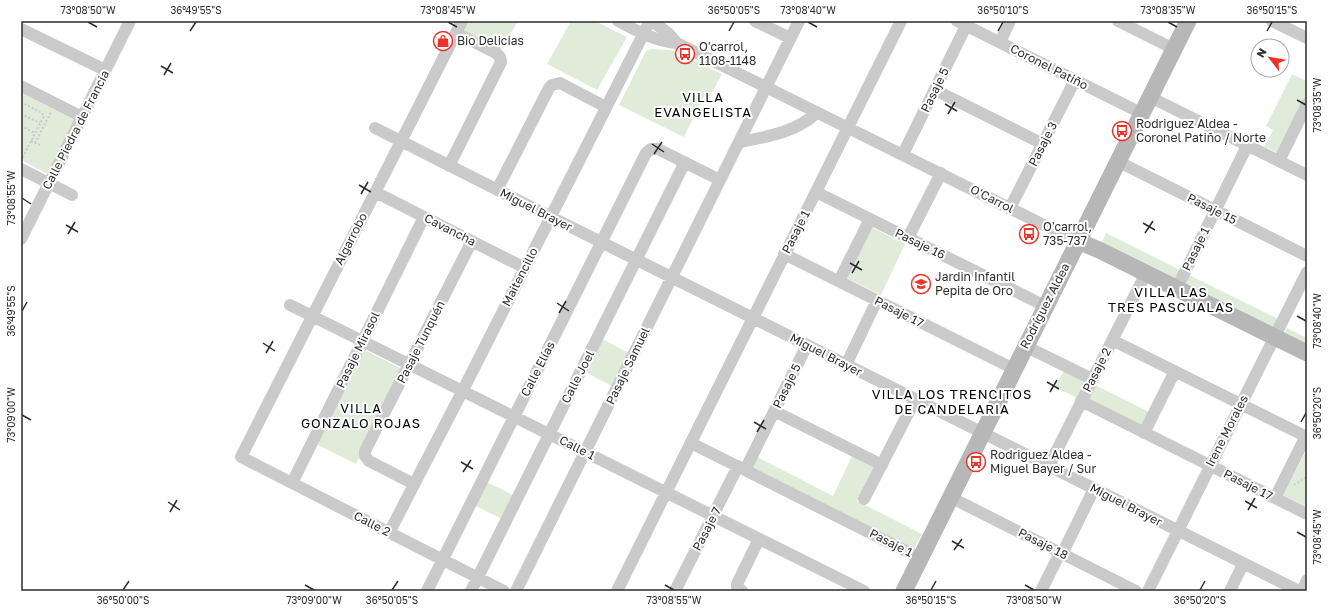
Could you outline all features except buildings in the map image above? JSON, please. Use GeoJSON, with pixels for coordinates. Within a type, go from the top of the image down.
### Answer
{"type":"FeatureCollection","features":[{"type":"Feature","properties":{"kind":"main road","name":"Rodríguez Aldea"},"geometry":{"type":"LineString","coordinates":[[904,591],[1188,21]]}},
{"type":"Feature","properties":{"kind":"main road","name":"O'Carrol"},"geometry":{"type":"LineString","coordinates":[[1078,241],[1177,288],[1307,353]]}},
{"type":"Feature","properties":{"kind":"street","name":"Algarrobo"},"geometry":{"type":"LineString","coordinates":[[241,457],[462,21]]}},
{"type":"Feature","properties":{"kind":"street","name":"O'Carrol"},"geometry":{"type":"LineString","coordinates":[[618,21],[658,40],[677,43],[1078,241]]}},
{"type":"Feature","properties":{"kind":"street","name":"O'Carrol"},"geometry":{"type":"LineString","coordinates":[[651,21],[668,32],[677,43]]}},
{"type":"Feature","properties":{"kind":"street","name":"Maitencillo"},"geometry":{"type":"LineString","coordinates":[[389,533],[651,21]]}},
{"type":"Feature","properties":{"kind":"street"},"geometry":{"type":"LineString","coordinates":[[755,21],[790,38]]}},
{"type":"Feature","properties":{"kind":"street","name":"Pasaje Samuel"},"geometry":{"type":"LineString","coordinates":[[516,591],[799,21]]}},
{"type":"Feature","properties":{"kind":"street","name":"Pasaje 1"},"geometry":{"type":"LineString","coordinates":[[617,591],[901,21]]}},
{"type":"Feature","properties":{"kind":"street"},"geometry":{"type":"LineString","coordinates":[[1000,42],[1010,21]]}},
{"type":"Feature","properties":{"kind":"street"},"geometry":{"type":"LineString","coordinates":[[1118,21],[1174,49]]}},
{"type":"Feature","properties":{"kind":"street"},"geometry":{"type":"LineString","coordinates":[[1272,21],[1307,38]]}},
{"type":"Feature","properties":{"kind":"street","name":"Calle Piedra de Francia"},"geometry":{"type":"LineString","coordinates":[[22,234],[82,117],[128,22]]}},
{"type":"Feature","properties":{"kind":"street","name":"Coronel Patiño"},"geometry":{"type":"LineString","coordinates":[[962,23],[1142,113]]}},
{"type":"Feature","properties":{"kind":"street","name":"Pasaje 5"},"geometry":{"type":"LineString","coordinates":[[903,154],[935,90],[962,23]]}},
{"type":"Feature","properties":{"kind":"street"},"geometry":{"type":"LineString","coordinates":[[21,29],[105,70]]}},
{"type":"Feature","properties":{"kind":"street"},"geometry":{"type":"LineString","coordinates":[[449,166],[500,66],[501,59],[496,53],[456,33]]}},
{"type":"Feature","properties":{"kind":"street","name":"Pasaje 3"},"geometry":{"type":"LineString","coordinates":[[1010,208],[1075,80]]}},
{"type":"Feature","properties":{"kind":"street"},"geometry":{"type":"LineString","coordinates":[[497,190],[548,88],[554,84],[562,84],[606,107]]}},
{"type":"Feature","properties":{"kind":"street"},"geometry":{"type":"LineString","coordinates":[[21,86],[82,117]]}},
{"type":"Feature","properties":{"kind":"street"},"geometry":{"type":"LineString","coordinates":[[935,90],[1042,144]]}},
{"type":"Feature","properties":{"kind":"street"},"geometry":{"type":"LineString","coordinates":[[1150,97],[1307,175]]}},
{"type":"Feature","properties":{"kind":"street"},"geometry":{"type":"LineString","coordinates":[[1279,161],[1307,104]]}},
{"type":"Feature","properties":{"kind":"street"},"geometry":{"type":"LineString","coordinates":[[740,142],[798,127],[812,118],[817,112]]}},
{"type":"Feature","properties":{"kind":"street","name":"Miguel Brayer"},"geometry":{"type":"LineString","coordinates":[[375,128],[807,346],[1299,591]]}},
{"type":"Feature","properties":{"kind":"street","name":"Pasaje 1"},"geometry":{"type":"LineString","coordinates":[[1177,288],[1247,146]]}},
{"type":"Feature","properties":{"kind":"street","name":"Calle Elías"},"geometry":{"type":"LineString","coordinates":[[427,591],[644,155],[652,149],[658,149],[685,162]]}},
{"type":"Feature","properties":{"kind":"street","name":"Pasaje 15"},"geometry":{"type":"LineString","coordinates":[[1117,161],[1307,256]]}},
{"type":"Feature","properties":{"kind":"street"},"geometry":{"type":"LineString","coordinates":[[685,162],[720,180]]}},
{"type":"Feature","properties":{"kind":"street","name":"Calle Joel"},"geometry":{"type":"LineString","coordinates":[[471,591],[685,162]]}},
{"type":"Feature","properties":{"kind":"street"},"geometry":{"type":"LineString","coordinates":[[21,169],[72,195]]}},
{"type":"Feature","properties":{"kind":"street"},"geometry":{"type":"LineString","coordinates":[[908,238],[941,173]]}},
{"type":"Feature","properties":{"kind":"street","name":"Cavancha"},"geometry":{"type":"LineString","coordinates":[[376,192],[525,268]]}},
{"type":"Feature","properties":{"kind":"street","name":"Pasaje 16"},"geometry":{"type":"LineString","coordinates":[[816,192],[1045,306]]}},
{"type":"Feature","properties":{"kind":"street","name":"Pasaje Mirasol"},"geometry":{"type":"LineString","coordinates":[[292,483],[424,217]]}},
{"type":"Feature","properties":{"kind":"street"},"geometry":{"type":"LineString","coordinates":[[839,281],[870,219]]}},
{"type":"Feature","properties":{"kind":"street","name":"Pasaje Tunquén"},"geometry":{"type":"LineString","coordinates":[[414,484],[370,461],[366,458],[366,449],[472,241]]}},
{"type":"Feature","properties":{"kind":"street","name":"Pasaje 17"},"geometry":{"type":"LineString","coordinates":[[784,254],[1014,369]]}},
{"type":"Feature","properties":{"kind":"street","name":"Irene Morales"},"geometry":{"type":"LineString","coordinates":[[1148,591],[1307,272]]}},
{"type":"Feature","properties":{"kind":"street","name":"Pasaje 2"},"geometry":{"type":"LineString","coordinates":[[1049,466],[1146,273]]}},
{"type":"Feature","properties":{"kind":"street"},"geometry":{"type":"LineString","coordinates":[[846,365],[877,300]]}},
{"type":"Feature","properties":{"kind":"street","name":"Calle 1"},"geometry":{"type":"LineString","coordinates":[[290,305],[864,591]]}},
{"type":"Feature","properties":{"kind":"street"},"geometry":{"type":"LineString","coordinates":[[1112,340],[1306,437],[1275,498]]}},
{"type":"Feature","properties":{"kind":"street","name":"Pasaje 5"},"geometry":{"type":"LineString","coordinates":[[742,468],[774,411],[807,346]]}},
{"type":"Feature","properties":{"kind":"street"},"geometry":{"type":"LineString","coordinates":[[1026,346],[1092,379]]}},
{"type":"Feature","properties":{"kind":"street"},"geometry":{"type":"LineString","coordinates":[[1144,433],[1175,371]]}},
{"type":"Feature","properties":{"kind":"street"},"geometry":{"type":"LineString","coordinates":[[864,499],[915,400]]}},
{"type":"Feature","properties":{"kind":"street","name":"Pasaje 17"},"geometry":{"type":"LineString","coordinates":[[1081,402],[1307,514]]}},
{"type":"Feature","properties":{"kind":"street"},"geometry":{"type":"LineString","coordinates":[[774,411],[882,465]]}},
{"type":"Feature","properties":{"kind":"street","name":"Pasaje 1"},"geometry":{"type":"LineString","coordinates":[[691,443],[920,558]]}},
{"type":"Feature","properties":{"kind":"street","name":"Calle 2"},"geometry":{"type":"LineString","coordinates":[[241,457],[504,591]]}},
{"type":"Feature","properties":{"kind":"street","name":"Pasaje 7"},"geometry":{"type":"LineString","coordinates":[[676,591],[713,516],[742,468]]}},
{"type":"Feature","properties":{"kind":"street"},"geometry":{"type":"LineString","coordinates":[[1041,591],[1057,559],[1065,548],[1094,489]]}},
{"type":"Feature","properties":{"kind":"street","name":"Pasaje 18"},"geometry":{"type":"LineString","coordinates":[[950,497],[1136,591]]}},
{"type":"Feature","properties":{"kind":"street"},"geometry":{"type":"LineString","coordinates":[[739,589],[737,584],[760,539]]}},
{"type":"Feature","properties":{"kind":"street"},"geometry":{"type":"LineString","coordinates":[[1230,591],[1244,564]]}},
{"type":"Feature","properties":{"kind":"street"},"geometry":{"type":"LineString","coordinates":[[1302,591],[1307,580]]}},
{"type":"Feature","properties":{"kind":"path"},"geometry":{"type":"LineString","coordinates":[[21,102],[44,114],[21,160]]}},
{"type":"Feature","properties":{"kind":"path"},"geometry":{"type":"LineString","coordinates":[[35,143],[52,110]]}},
{"type":"Feature","properties":{"kind":"path"},"geometry":{"type":"LineString","coordinates":[[21,114],[40,124]]}},
{"type":"Feature","properties":{"kind":"path"},"geometry":{"type":"LineString","coordinates":[[21,126],[35,133]]}},
{"type":"Feature","properties":{"kind":"path"},"geometry":{"type":"LineString","coordinates":[[31,141],[40,145]]}},
{"type":"Feature","properties":{"kind":"green space"},"geometry":{"type":"Polygon","coordinates":[[[467,21],[518,21],[501,50],[463,30],[467,21]]]}},
{"type":"Feature","properties":{"kind":"green space"},"geometry":{"type":"Polygon","coordinates":[[[571,21],[595,21],[627,37],[597,90],[547,64],[571,21]]]}},
{"type":"Feature","properties":{"kind":"green space"},"geometry":{"type":"Polygon","coordinates":[[[651,49],[671,50],[722,74],[709,98],[704,96],[684,137],[619,105],[646,51],[651,49]]]}},
{"type":"Feature","properties":{"kind":"green space"},"geometry":{"type":"Polygon","coordinates":[[[1292,74],[1307,81],[1307,95],[1278,153],[1264,147],[1273,130],[1266,126],[1292,74]]]}},
{"type":"Feature","properties":{"kind":"green space"},"geometry":{"type":"Polygon","coordinates":[[[21,93],[76,121],[48,174],[21,160],[21,93]]]}},
{"type":"Feature","properties":{"kind":"green space"},"geometry":{"type":"Polygon","coordinates":[[[871,227],[905,244],[881,295],[846,278],[871,227]]]}},
{"type":"Feature","properties":{"kind":"green space"},"geometry":{"type":"Polygon","coordinates":[[[1106,233],[1182,271],[1177,282],[1101,244],[1106,233]]]}},
{"type":"Feature","properties":{"kind":"green space"},"geometry":{"type":"Polygon","coordinates":[[[1187,274],[1278,319],[1273,329],[1182,285],[1187,274]]]}},
{"type":"Feature","properties":{"kind":"green space"},"geometry":{"type":"Polygon","coordinates":[[[1287,328],[1307,338],[1307,348],[1283,336],[1287,328]]]}},
{"type":"Feature","properties":{"kind":"green space"},"geometry":{"type":"Polygon","coordinates":[[[602,339],[629,353],[612,386],[585,372],[602,339]]]}},
{"type":"Feature","properties":{"kind":"green space"},"geometry":{"type":"Polygon","coordinates":[[[363,349],[404,370],[356,464],[316,444],[363,349]]]}},
{"type":"Feature","properties":{"kind":"green space"},"geometry":{"type":"Polygon","coordinates":[[[1064,370],[1084,380],[1086,385],[1079,399],[1055,387],[1064,370]]]}},
{"type":"Feature","properties":{"kind":"green space"},"geometry":{"type":"Polygon","coordinates":[[[1095,385],[1151,413],[1144,427],[1088,398],[1095,385]]]}},
{"type":"Feature","properties":{"kind":"green space"},"geometry":{"type":"Polygon","coordinates":[[[1307,449],[1307,507],[1283,495],[1307,449]]]}},
{"type":"Feature","properties":{"kind":"green space"},"geometry":{"type":"Polygon","coordinates":[[[852,456],[874,467],[857,501],[922,534],[914,549],[751,468],[757,457],[833,496],[852,456]]]}},
{"type":"Feature","properties":{"kind":"green space"},"geometry":{"type":"Polygon","coordinates":[[[485,481],[513,495],[502,519],[474,505],[485,481]]]}},
{"type":"Feature","properties":{"kind":"place","name":"Bio Delicias"},"geometry":{"type":"Point","coordinates":[443,41]}},
{"type":"Feature","properties":{"kind":"place","name":"O'carrol, 1108-1148"},"geometry":{"type":"Point","coordinates":[685,54]}},
{"type":"Feature","properties":{"kind":"place","name":"Rodriguez Aldea - Coronel Patiño / Norte"},"geometry":{"type":"Point","coordinates":[1122,131]}},
{"type":"Feature","properties":{"kind":"place","name":"O'carrol, 735-737"},"geometry":{"type":"Point","coordinates":[1029,234]}},
{"type":"Feature","properties":{"kind":"place","name":"Jardin Infantil Pepita de Oro"},"geometry":{"type":"Point","coordinates":[921,284]}},
{"type":"Feature","properties":{"kind":"place","name":"Rodriguez Aldea - Miguel Bayer / Sur"},"geometry":{"type":"Point","coordinates":[976,462]}},
{"type":"Feature","properties":{"kind":"district","name":"VILLA EVANGELISTA"},"geometry":{"type":"Point","coordinates":[703,104]}},
{"type":"Feature","properties":{"kind":"district","name":"VILLA LAS TRES PASCUALAS"},"geometry":{"type":"Point","coordinates":[1171,300]}},
{"type":"Feature","properties":{"kind":"district","name":"VILLA LOS TRENCITOS DE CANDELARIA"},"geometry":{"type":"Point","coordinates":[952,402]}},
{"type":"Feature","properties":{"kind":"district","name":"VILLA GONZALO ROJAS"},"geometry":{"type":"Point","coordinates":[361,416]}}]}
